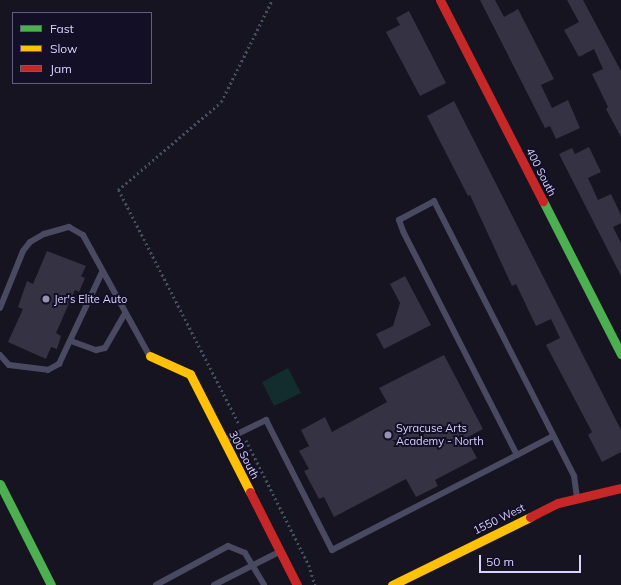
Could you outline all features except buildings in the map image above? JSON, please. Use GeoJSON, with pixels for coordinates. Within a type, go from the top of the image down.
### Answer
{"type":"FeatureCollection","features":[{"type":"Feature","properties":{"kind":"street","name":"400 South"},"geometry":{"type":"LineString","coordinates":[[440,0],[621,354]]}},
{"type":"Feature","properties":{"kind":"street","name":"300 South"},"geometry":{"type":"LineString","coordinates":[[150,356],[190,374],[297,585]]}},
{"type":"Feature","properties":{"kind":"street"},"geometry":{"type":"LineString","coordinates":[[0,484],[51,585]]}},
{"type":"Feature","properties":{"kind":"street","name":"1550 West"},"geometry":{"type":"LineString","coordinates":[[392,585],[558,503],[621,488]]}},
{"type":"Feature","properties":{"kind":"lane"},"geometry":{"type":"LineString","coordinates":[[517,455],[403,231],[399,220],[408,213],[434,201],[574,476],[577,498]]}},
{"type":"Feature","properties":{"kind":"lane"},"geometry":{"type":"LineString","coordinates":[[0,308],[23,251],[30,242],[44,234],[69,227],[83,235],[125,314],[150,356]]}},
{"type":"Feature","properties":{"kind":"lane"},"geometry":{"type":"LineString","coordinates":[[0,356],[9,365],[48,370],[59,364],[102,272]]}},
{"type":"Feature","properties":{"kind":"lane"},"geometry":{"type":"LineString","coordinates":[[71,341],[96,350],[105,348],[125,314]]}},
{"type":"Feature","properties":{"kind":"lane"},"geometry":{"type":"LineString","coordinates":[[224,441],[266,420],[332,550],[554,436]]}},
{"type":"Feature","properties":{"kind":"lane"},"geometry":{"type":"LineString","coordinates":[[156,585],[228,546],[245,553],[254,565],[264,585]]}},
{"type":"Feature","properties":{"kind":"lane"},"geometry":{"type":"LineString","coordinates":[[214,585],[280,552]]}},
{"type":"Feature","properties":{"kind":"path"},"geometry":{"type":"LineString","coordinates":[[272,0],[221,102],[118,190],[309,565],[315,585]]}},
{"type":"Feature","properties":{"kind":"green space"},"geometry":{"type":"Polygon","coordinates":[[[288,368],[301,393],[274,406],[262,382],[288,368]]]}},
{"type":"Feature","properties":{"kind":"traffic: fast"},"geometry":{"type":"LineString","coordinates":[[543,201],[621,354]]}},
{"type":"Feature","properties":{"kind":"traffic: fast"},"geometry":{"type":"LineString","coordinates":[[0,484],[51,585]]}},
{"type":"Feature","properties":{"kind":"traffic: slow"},"geometry":{"type":"LineString","coordinates":[[150,356],[190,374],[250,492]]}},
{"type":"Feature","properties":{"kind":"traffic: slow"},"geometry":{"type":"LineString","coordinates":[[392,585],[530,517]]}},
{"type":"Feature","properties":{"kind":"traffic: jam"},"geometry":{"type":"LineString","coordinates":[[440,0],[543,201]]}},
{"type":"Feature","properties":{"kind":"traffic: jam"},"geometry":{"type":"LineString","coordinates":[[530,517],[558,503],[621,488]]}},
{"type":"Feature","properties":{"kind":"traffic: jam"},"geometry":{"type":"LineString","coordinates":[[250,492],[297,585]]}},
{"type":"Feature","properties":{"kind":"place","name":"Jer's Elite Auto"},"geometry":{"type":"Point","coordinates":[46,299]}},
{"type":"Feature","properties":{"kind":"place","name":"Syracuse Arts Academy - North"},"geometry":{"type":"Point","coordinates":[388,435]}}]}
